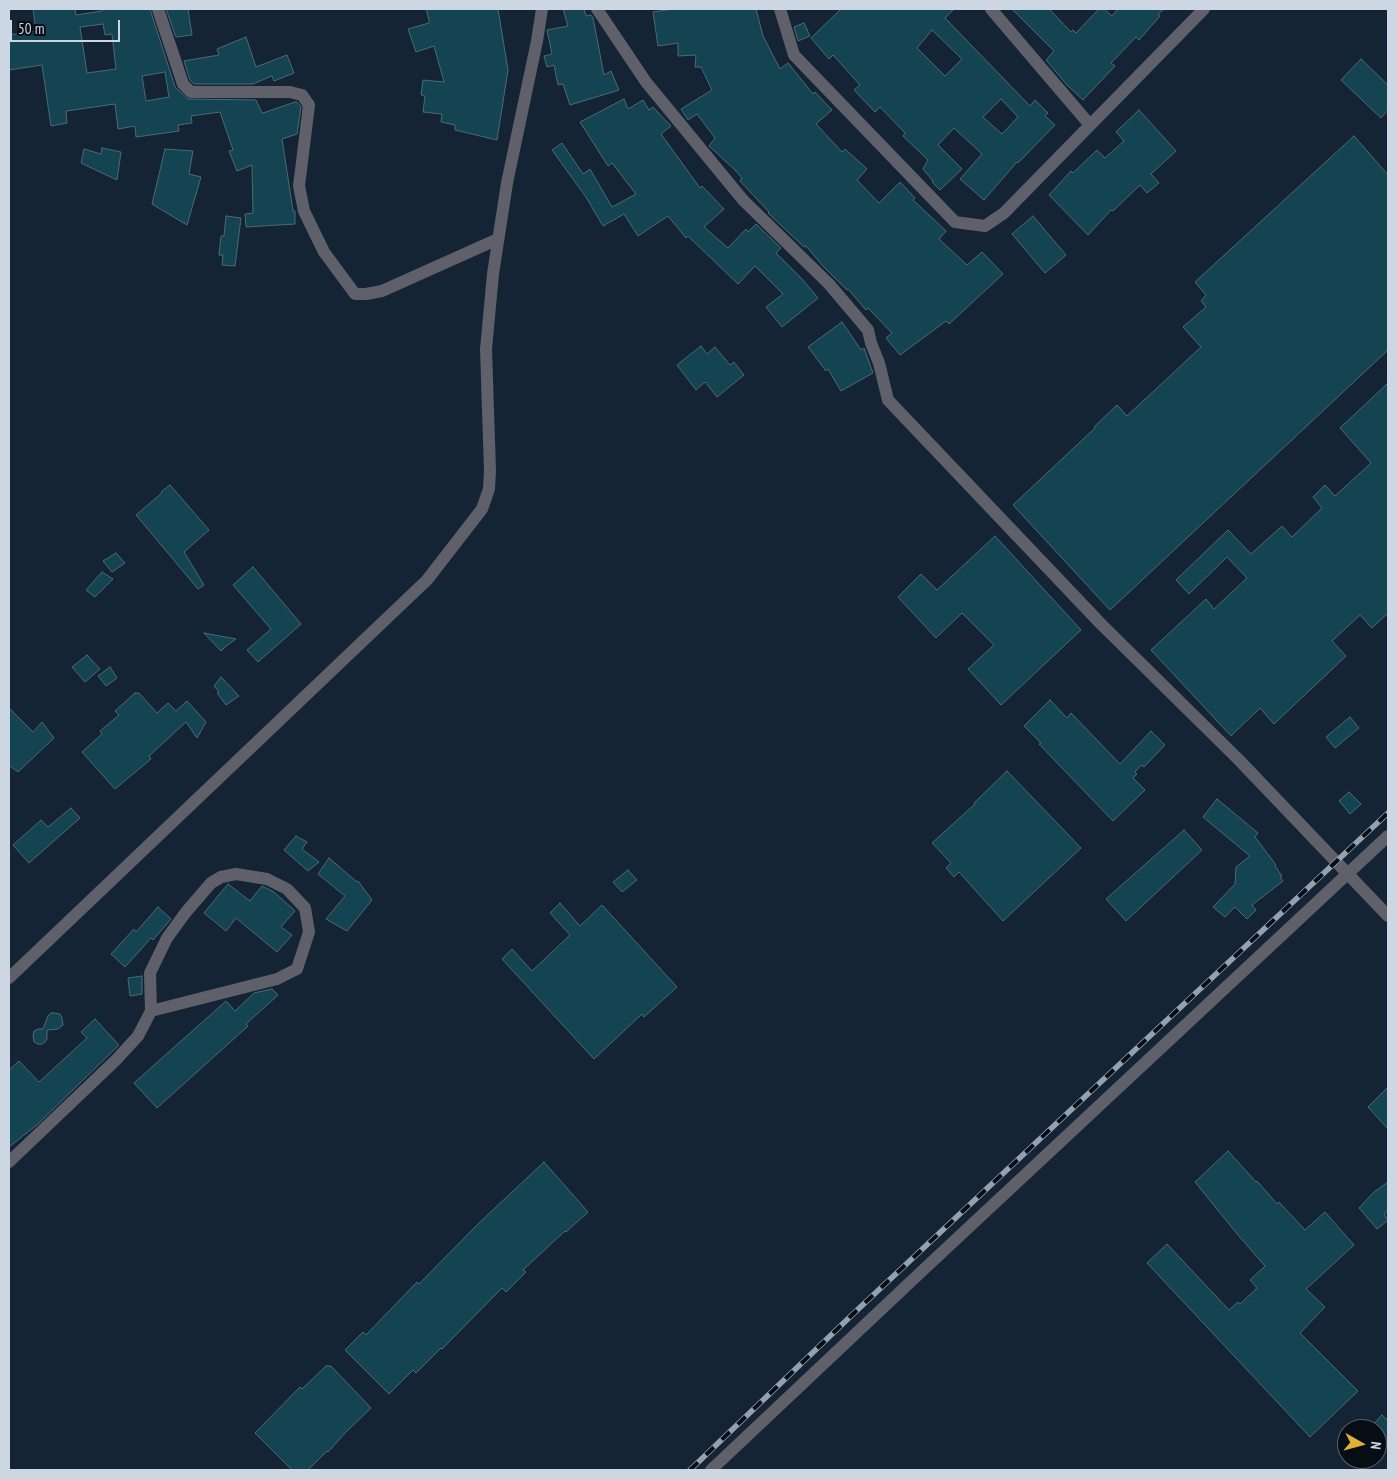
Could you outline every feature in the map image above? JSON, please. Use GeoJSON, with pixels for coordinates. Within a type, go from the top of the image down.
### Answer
{"type":"FeatureCollection","features":[{"type":"Feature","properties":{"kind":"street"},"geometry":{"type":"LineString","coordinates":[[158,9],[183,84],[191,92],[290,92],[302,95],[308,105],[299,186],[304,211],[324,252],[356,294],[382,291],[498,238]]}},
{"type":"Feature","properties":{"kind":"street"},"geometry":{"type":"LineString","coordinates":[[9,978],[427,580],[482,509],[489,489],[490,471],[486,349],[493,274],[507,183],[542,9]]}},
{"type":"Feature","properties":{"kind":"street"},"geometry":{"type":"LineString","coordinates":[[597,9],[646,82],[743,200],[829,284],[868,330],[879,363],[888,400],[1101,624],[1239,760],[1388,916]]}},
{"type":"Feature","properties":{"kind":"street"},"geometry":{"type":"LineString","coordinates":[[780,9],[794,55],[955,222],[985,226],[1004,213],[1204,9]]}},
{"type":"Feature","properties":{"kind":"street"},"geometry":{"type":"LineString","coordinates":[[991,9],[1090,125]]}},
{"type":"Feature","properties":{"kind":"street"},"geometry":{"type":"LineString","coordinates":[[711,1470],[1388,836]]}},
{"type":"Feature","properties":{"kind":"street"},"geometry":{"type":"LineString","coordinates":[[9,1162],[116,1060],[138,1036],[152,1011],[150,973],[167,938],[211,883],[221,877],[236,874],[267,879],[287,889],[305,908],[309,932],[297,969],[277,979],[152,1011]]}},
{"type":"Feature","properties":{"kind":"building"},"geometry":{"type":"Polygon","coordinates":[[[33,9],[75,9],[76,15],[102,11],[102,9],[150,9],[175,87],[188,99],[256,100],[262,113],[297,102],[301,107],[297,134],[282,139],[293,211],[295,211],[295,224],[246,227],[245,214],[253,213],[252,165],[237,171],[229,151],[233,150],[220,112],[191,116],[192,123],[178,125],[179,131],[136,137],[135,126],[118,129],[115,104],[66,111],[67,123],[51,126],[42,65],[9,70],[9,35],[36,31],[33,9]],[[103,24],[80,27],[87,73],[116,69],[112,34],[105,35],[103,24]],[[165,72],[142,76],[146,101],[169,97],[165,72]]]}},
{"type":"Feature","properties":{"kind":"building"},"geometry":{"type":"Polygon","coordinates":[[[166,9],[188,9],[192,35],[176,37],[166,9]]]}},
{"type":"Feature","properties":{"kind":"building"},"geometry":{"type":"Polygon","coordinates":[[[426,9],[498,9],[508,70],[497,140],[455,130],[455,125],[441,122],[442,114],[423,112],[425,96],[421,95],[423,80],[444,82],[434,46],[416,52],[408,29],[429,23],[426,9]]]}},
{"type":"Feature","properties":{"kind":"building"},"geometry":{"type":"Polygon","coordinates":[[[563,9],[584,9],[586,16],[591,15],[604,75],[611,71],[619,90],[570,105],[563,84],[558,85],[554,65],[547,67],[544,56],[552,54],[547,30],[568,26],[563,9]]]}},
{"type":"Feature","properties":{"kind":"building"},"geometry":{"type":"Polygon","coordinates":[[[673,9],[756,9],[763,36],[780,69],[788,63],[813,94],[815,92],[832,110],[816,124],[842,152],[845,149],[867,169],[857,180],[879,203],[900,182],[915,198],[913,200],[946,231],[939,239],[967,265],[982,252],[1003,274],[949,324],[946,321],[900,355],[886,338],[892,333],[868,308],[866,310],[806,246],[804,247],[768,213],[740,181],[742,178],[735,170],[709,146],[715,138],[697,114],[688,120],[681,109],[712,90],[701,67],[695,67],[696,55],[678,56],[678,43],[658,46],[653,12],[673,9]]]}},
{"type":"Feature","properties":{"kind":"building"},"geometry":{"type":"Polygon","coordinates":[[[841,9],[954,9],[945,18],[1030,106],[1035,100],[1048,113],[1045,116],[1055,125],[1017,162],[984,200],[960,179],[982,154],[954,128],[938,145],[962,169],[940,190],[923,169],[928,160],[903,136],[905,133],[880,107],[875,112],[854,90],[860,85],[833,55],[829,59],[811,38],[841,9]],[[932,30],[917,48],[945,76],[962,59],[932,30]],[[1001,99],[983,117],[1002,134],[1018,117],[1001,99]]]}},
{"type":"Feature","properties":{"kind":"building"},"geometry":{"type":"Polygon","coordinates":[[[1012,9],[1049,9],[1071,32],[1073,30],[1076,33],[1099,9],[1104,9],[1112,16],[1118,9],[1164,9],[1158,14],[1160,16],[1139,40],[1136,37],[1111,63],[1115,66],[1083,100],[1067,85],[1046,60],[1054,51],[1012,9]]]}},
{"type":"Feature","properties":{"kind":"building"},"geometry":{"type":"Polygon","coordinates":[[[804,23],[810,36],[798,41],[794,27],[804,23]]]}},
{"type":"Feature","properties":{"kind":"building"},"geometry":{"type":"Polygon","coordinates":[[[246,37],[256,67],[287,55],[294,73],[274,81],[272,76],[253,84],[194,84],[190,80],[184,61],[219,55],[217,49],[246,37]]]}},
{"type":"Feature","properties":{"kind":"building"},"geometry":{"type":"Polygon","coordinates":[[[1361,59],[1388,85],[1388,110],[1381,118],[1341,80],[1361,59]]]}},
{"type":"Feature","properties":{"kind":"building"},"geometry":{"type":"Polygon","coordinates":[[[624,99],[628,109],[643,100],[649,110],[653,107],[671,126],[661,134],[700,188],[702,186],[724,209],[704,227],[728,248],[746,229],[748,232],[756,224],[781,248],[776,253],[818,298],[782,327],[766,307],[783,294],[755,266],[738,284],[688,236],[686,238],[668,216],[638,236],[624,214],[603,226],[586,197],[552,150],[562,143],[583,174],[590,169],[612,207],[636,194],[612,163],[608,166],[580,122],[624,99]]]}},
{"type":"Feature","properties":{"kind":"building"},"geometry":{"type":"Polygon","coordinates":[[[1139,110],[1176,151],[1151,174],[1159,183],[1147,193],[1140,185],[1113,211],[1111,210],[1088,235],[1049,195],[1071,171],[1073,173],[1097,150],[1105,158],[1124,141],[1116,132],[1139,110]]]}},
{"type":"Feature","properties":{"kind":"building"},"geometry":{"type":"Polygon","coordinates":[[[1354,136],[1388,175],[1388,350],[1110,610],[1013,505],[1117,405],[1127,416],[1201,347],[1183,327],[1206,307],[1201,301],[1206,295],[1195,282],[1354,136]]]}},
{"type":"Feature","properties":{"kind":"building"},"geometry":{"type":"Polygon","coordinates":[[[102,148],[121,152],[117,180],[81,163],[84,149],[101,154],[102,148]]]}},
{"type":"Feature","properties":{"kind":"building"},"geometry":{"type":"Polygon","coordinates":[[[165,149],[193,151],[189,174],[201,177],[187,225],[152,204],[165,149]]]}},
{"type":"Feature","properties":{"kind":"building"},"geometry":{"type":"Polygon","coordinates":[[[226,216],[241,218],[235,266],[222,265],[223,255],[219,255],[221,236],[224,236],[226,216]]]}},
{"type":"Feature","properties":{"kind":"building"},"geometry":{"type":"Polygon","coordinates":[[[1033,216],[1066,255],[1045,273],[1012,234],[1033,216]]]}},
{"type":"Feature","properties":{"kind":"building"},"geometry":{"type":"Polygon","coordinates":[[[842,322],[861,350],[864,348],[873,373],[841,391],[828,369],[826,371],[808,347],[842,322]]]}},
{"type":"Feature","properties":{"kind":"building"},"geometry":{"type":"Polygon","coordinates":[[[701,346],[707,354],[715,347],[730,365],[734,362],[744,375],[717,397],[705,382],[696,390],[677,365],[701,346]]]}},
{"type":"Feature","properties":{"kind":"building"},"geometry":{"type":"Polygon","coordinates":[[[1388,383],[1388,613],[1372,628],[1360,615],[1332,641],[1346,656],[1274,724],[1260,708],[1231,736],[1151,650],[1206,599],[1214,609],[1247,578],[1227,557],[1189,594],[1176,580],[1228,530],[1251,554],[1282,526],[1292,537],[1322,508],[1313,497],[1325,485],[1335,496],[1371,463],[1340,428],[1388,383]]]}},
{"type":"Feature","properties":{"kind":"building"},"geometry":{"type":"Polygon","coordinates":[[[170,485],[209,530],[184,552],[204,585],[198,589],[136,515],[170,485]]]}},
{"type":"Feature","properties":{"kind":"building"},"geometry":{"type":"Polygon","coordinates":[[[995,536],[1081,630],[1001,705],[968,669],[994,645],[962,613],[936,638],[898,597],[921,574],[937,590],[995,536]]]}},
{"type":"Feature","properties":{"kind":"building"},"geometry":{"type":"Polygon","coordinates":[[[116,553],[125,563],[112,572],[103,561],[116,553]]]}},
{"type":"Feature","properties":{"kind":"building"},"geometry":{"type":"Polygon","coordinates":[[[253,567],[301,624],[258,662],[247,650],[271,629],[233,585],[253,567]]]}},
{"type":"Feature","properties":{"kind":"building"},"geometry":{"type":"Polygon","coordinates":[[[102,572],[113,579],[95,597],[86,590],[102,572]]]}},
{"type":"Feature","properties":{"kind":"building"},"geometry":{"type":"Polygon","coordinates":[[[204,633],[236,639],[221,651],[204,633]]]}},
{"type":"Feature","properties":{"kind":"building"},"geometry":{"type":"Polygon","coordinates":[[[87,655],[100,669],[85,682],[72,667],[87,655]]]}},
{"type":"Feature","properties":{"kind":"building"},"geometry":{"type":"Polygon","coordinates":[[[110,667],[117,678],[106,686],[98,676],[110,667]]]}},
{"type":"Feature","properties":{"kind":"building"},"geometry":{"type":"Polygon","coordinates":[[[221,677],[239,696],[226,705],[214,686],[221,677]]]}},
{"type":"Feature","properties":{"kind":"building"},"geometry":{"type":"Polygon","coordinates":[[[135,693],[139,693],[157,713],[168,703],[176,711],[187,701],[206,722],[197,738],[186,722],[149,756],[151,759],[115,789],[82,752],[102,734],[100,731],[119,715],[115,711],[135,693]]]}},
{"type":"Feature","properties":{"kind":"building"},"geometry":{"type":"Polygon","coordinates":[[[1050,700],[1067,718],[1071,713],[1120,764],[1151,731],[1165,745],[1144,767],[1141,765],[1135,772],[1137,774],[1133,778],[1145,790],[1113,821],[1024,726],[1050,700]]]}},
{"type":"Feature","properties":{"kind":"building"},"geometry":{"type":"Polygon","coordinates":[[[9,708],[33,732],[42,722],[54,738],[18,772],[9,765],[9,708]]]}},
{"type":"Feature","properties":{"kind":"building"},"geometry":{"type":"Polygon","coordinates":[[[1350,717],[1359,728],[1335,748],[1326,737],[1350,717]]]}},
{"type":"Feature","properties":{"kind":"building"},"geometry":{"type":"Polygon","coordinates":[[[1007,771],[1081,848],[1003,921],[959,872],[954,877],[946,868],[951,863],[932,843],[975,804],[1007,771]]]}},
{"type":"Feature","properties":{"kind":"building"},"geometry":{"type":"Polygon","coordinates":[[[1349,792],[1361,804],[1350,814],[1339,801],[1349,792]]]}},
{"type":"Feature","properties":{"kind":"building"},"geometry":{"type":"Polygon","coordinates":[[[1217,799],[1258,833],[1255,837],[1282,876],[1280,877],[1283,881],[1252,905],[1256,910],[1247,919],[1235,907],[1225,917],[1213,907],[1235,884],[1236,867],[1250,856],[1203,817],[1217,799]]]}},
{"type":"Feature","properties":{"kind":"building"},"geometry":{"type":"Polygon","coordinates":[[[71,808],[80,818],[29,863],[13,845],[41,820],[48,827],[71,808]]]}},
{"type":"Feature","properties":{"kind":"building"},"geometry":{"type":"Polygon","coordinates":[[[1184,830],[1202,850],[1126,921],[1106,899],[1184,830]]]}},
{"type":"Feature","properties":{"kind":"building"},"geometry":{"type":"Polygon","coordinates":[[[296,836],[307,842],[302,849],[319,862],[308,871],[284,850],[296,836]]]}},
{"type":"Feature","properties":{"kind":"building"},"geometry":{"type":"Polygon","coordinates":[[[329,858],[358,881],[372,900],[347,931],[326,919],[345,896],[318,874],[329,858]]]}},
{"type":"Feature","properties":{"kind":"building"},"geometry":{"type":"Polygon","coordinates":[[[628,870],[637,880],[622,892],[613,882],[628,870]]]}},
{"type":"Feature","properties":{"kind":"building"},"geometry":{"type":"Polygon","coordinates":[[[228,884],[250,901],[262,886],[274,892],[295,911],[281,927],[292,935],[277,952],[236,918],[226,931],[204,913],[228,884]]]}},
{"type":"Feature","properties":{"kind":"building"},"geometry":{"type":"Polygon","coordinates":[[[560,903],[580,926],[602,905],[677,987],[644,1017],[642,1014],[594,1059],[502,959],[512,949],[532,971],[570,935],[550,913],[560,903]]]}},
{"type":"Feature","properties":{"kind":"building"},"geometry":{"type":"Polygon","coordinates":[[[158,907],[171,919],[153,940],[151,938],[125,967],[111,954],[134,929],[136,932],[158,907]]]}},
{"type":"Feature","properties":{"kind":"building"},"geometry":{"type":"Polygon","coordinates":[[[142,976],[142,994],[130,996],[128,978],[142,976]]]}},
{"type":"Feature","properties":{"kind":"building"},"geometry":{"type":"Polygon","coordinates":[[[272,989],[278,995],[246,1024],[248,1026],[157,1108],[134,1083],[226,1001],[235,1011],[254,993],[272,989]]]}},
{"type":"Feature","properties":{"kind":"building"},"geometry":{"type":"Polygon","coordinates":[[[51,1013],[60,1014],[63,1025],[58,1029],[47,1030],[47,1039],[42,1044],[34,1042],[34,1031],[43,1029],[51,1013]]]}},
{"type":"Feature","properties":{"kind":"building"},"geometry":{"type":"Polygon","coordinates":[[[95,1019],[119,1045],[38,1124],[9,1147],[9,1070],[19,1061],[39,1082],[87,1038],[81,1032],[95,1019]]]}},
{"type":"Feature","properties":{"kind":"building"},"geometry":{"type":"Polygon","coordinates":[[[1388,1087],[1388,1129],[1368,1107],[1388,1087]]]}},
{"type":"Feature","properties":{"kind":"building"},"geometry":{"type":"Polygon","coordinates":[[[1228,1151],[1277,1204],[1279,1202],[1305,1230],[1325,1212],[1354,1245],[1306,1289],[1325,1307],[1300,1333],[1358,1391],[1310,1437],[1147,1263],[1167,1244],[1229,1310],[1238,1302],[1240,1304],[1257,1288],[1250,1280],[1265,1266],[1195,1182],[1228,1151]]]}},
{"type":"Feature","properties":{"kind":"building"},"geometry":{"type":"Polygon","coordinates":[[[544,1162],[588,1212],[523,1270],[526,1272],[506,1292],[502,1288],[442,1349],[416,1373],[413,1370],[389,1394],[345,1350],[363,1332],[366,1335],[417,1282],[419,1284],[478,1224],[544,1162]]]}},
{"type":"Feature","properties":{"kind":"building"},"geometry":{"type":"Polygon","coordinates":[[[1388,1182],[1388,1211],[1384,1214],[1388,1220],[1377,1229],[1359,1208],[1374,1192],[1388,1182]]]}},
{"type":"Feature","properties":{"kind":"building"},"geometry":{"type":"Polygon","coordinates":[[[326,1366],[331,1366],[371,1408],[308,1470],[292,1470],[255,1433],[300,1387],[302,1389],[326,1366]]]}},
{"type":"Feature","properties":{"kind":"building"},"geometry":{"type":"Polygon","coordinates":[[[1387,1420],[1388,1421],[1387,1442],[1387,1420]]]}},
{"type":"Feature","properties":{"kind":"railway"},"geometry":{"type":"LineString","coordinates":[[690,1470],[853,1314],[1388,813]]}}]}
